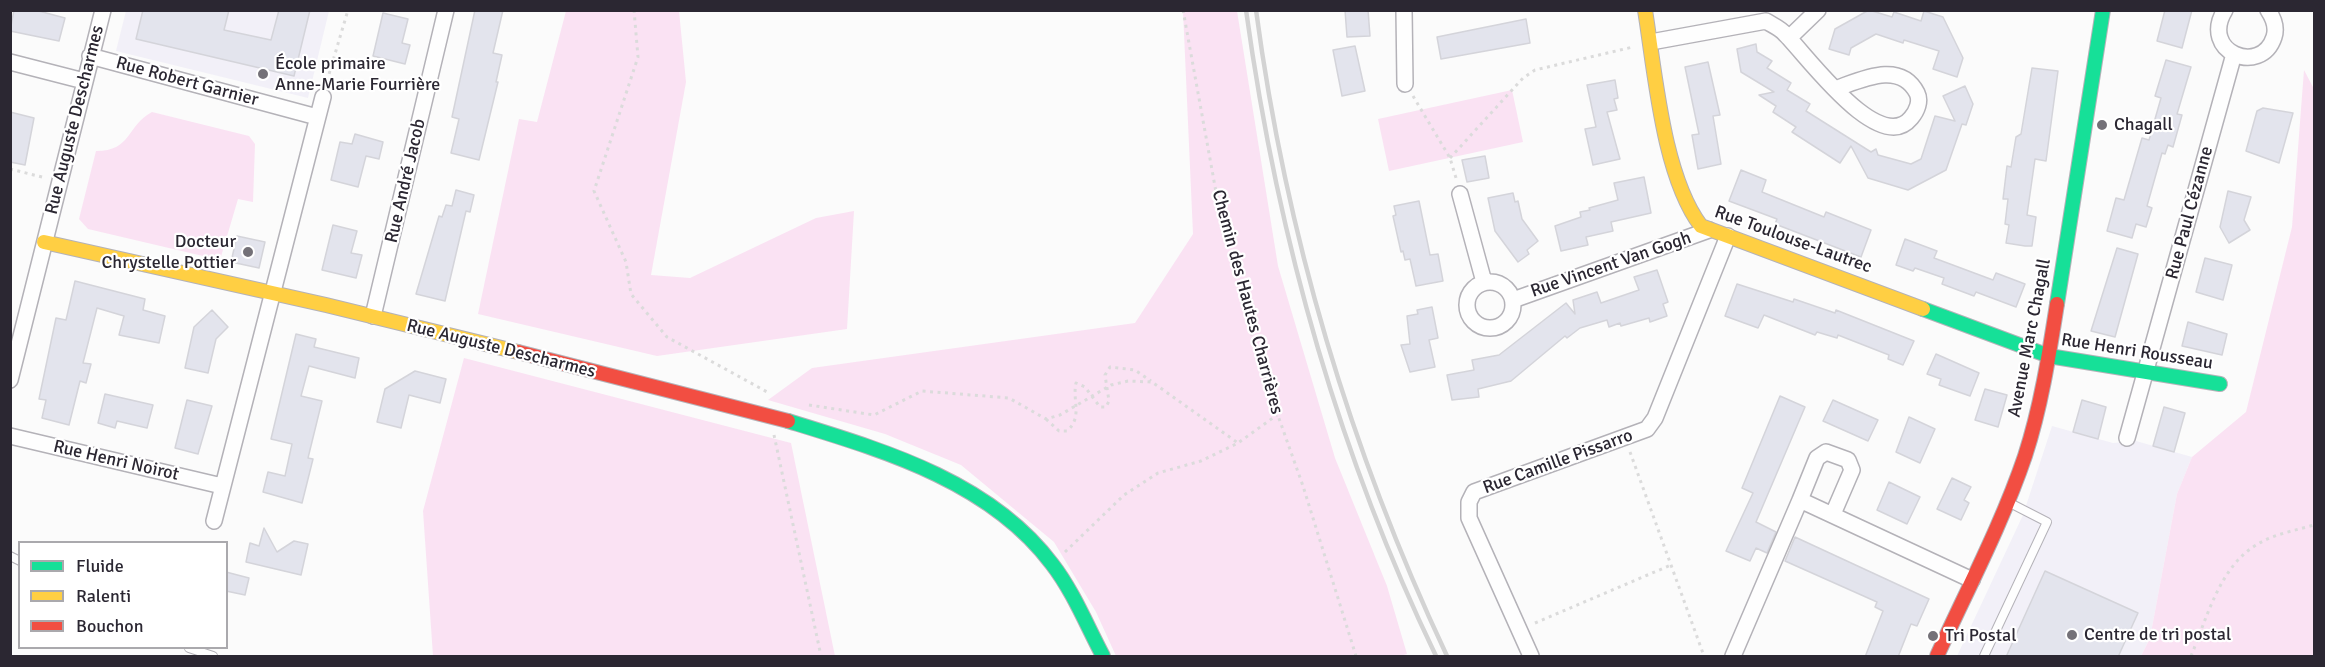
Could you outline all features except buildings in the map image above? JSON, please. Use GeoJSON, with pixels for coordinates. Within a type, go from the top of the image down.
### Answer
{"type":"FeatureCollection","features":[{"type":"Feature","properties":{"kind":"street","name":"Rue Auguste Descharmes"},"geometry":{"type":"LineString","coordinates":[[104,10],[90,56],[44,242],[373,316],[770,415],[875,448],[938,475],[997,509],[1037,545],[1054,566],[1103,657]]}},
{"type":"Feature","properties":{"kind":"street","name":"Rue André Jacob"},"geometry":{"type":"LineString","coordinates":[[373,316],[446,10]]}},
{"type":"Feature","properties":{"kind":"street"},"geometry":{"type":"LineString","coordinates":[[1404,10],[1405,84]]}},
{"type":"Feature","properties":{"kind":"street","name":"Rue Toulouse-Lautrec"},"geometry":{"type":"LineString","coordinates":[[1645,10],[1678,185],[1694,221],[1709,230],[2049,356]]}},
{"type":"Feature","properties":{"kind":"street"},"geometry":{"type":"LineString","coordinates":[[1789,38],[1818,10]]}},
{"type":"Feature","properties":{"kind":"street","name":"Avenue Marc Chagall"},"geometry":{"type":"LineString","coordinates":[[1937,657],[2025,455],[2049,356],[2103,10]]}},
{"type":"Feature","properties":{"kind":"street"},"geometry":{"type":"LineString","coordinates":[[2225,10],[2220,19],[2219,38],[2223,46],[2234,54],[2248,58],[2266,51],[2275,34],[2275,25],[2268,10]]}},
{"type":"Feature","properties":{"kind":"street"},"geometry":{"type":"LineString","coordinates":[[1650,42],[1766,21],[1789,38],[1834,88],[1854,109],[1878,122],[1894,126],[1909,121],[1917,110],[1918,96],[1911,84],[1896,75],[1875,75],[1834,88]]}},
{"type":"Feature","properties":{"kind":"street","name":"Rue Paul Cézanne"},"geometry":{"type":"LineString","coordinates":[[2127,438],[2234,54]]}},
{"type":"Feature","properties":{"kind":"street","name":"Rue Robert Garnier"},"geometry":{"type":"LineString","coordinates":[[90,56],[317,117]]}},
{"type":"Feature","properties":{"kind":"street"},"geometry":{"type":"LineString","coordinates":[[10,62],[84,81]]}},
{"type":"Feature","properties":{"kind":"street"},"geometry":{"type":"LineString","coordinates":[[214,521],[323,97]]}},
{"type":"Feature","properties":{"kind":"street"},"geometry":{"type":"LineString","coordinates":[[1460,194],[1484,282]]}},
{"type":"Feature","properties":{"kind":"street","name":"Rue Vincent Van Gogh"},"geometry":{"type":"LineString","coordinates":[[1513,300],[1709,230]]}},
{"type":"Feature","properties":{"kind":"street","name":"Rue Camille Pissarro"},"geometry":{"type":"LineString","coordinates":[[1531,657],[1469,518],[1468,502],[1474,492],[1626,439],[1647,429],[1655,418],[1728,236]]}},
{"type":"Feature","properties":{"kind":"street"},"geometry":{"type":"LineString","coordinates":[[10,380],[44,242]]}},
{"type":"Feature","properties":{"kind":"street","name":"Rue Vincent Van Gogh"},"geometry":{"type":"LineString","coordinates":[[1484,282],[1499,283],[1505,287],[1513,300],[1511,315],[1507,321],[1493,327],[1478,324],[1469,313],[1467,305],[1472,291],[1484,282]]}},
{"type":"Feature","properties":{"kind":"street","name":"Rue Henri Rousseau"},"geometry":{"type":"LineString","coordinates":[[2049,356],[2220,384]]}},
{"type":"Feature","properties":{"kind":"street","name":"Rue Henri Noirot"},"geometry":{"type":"LineString","coordinates":[[10,436],[222,486]]}},
{"type":"Feature","properties":{"kind":"street"},"geometry":{"type":"LineString","coordinates":[[1733,657],[1760,588],[1817,458],[1826,452],[1848,460],[1852,470],[1833,514]]}},
{"type":"Feature","properties":{"kind":"street"},"geometry":{"type":"LineString","coordinates":[[1800,500],[1972,580]]}},
{"type":"Feature","properties":{"kind":"lane"},"geometry":{"type":"LineString","coordinates":[[1984,657],[2047,522],[2006,501]]}},
{"type":"Feature","properties":{"kind":"lane"},"geometry":{"type":"LineString","coordinates":[[192,649],[213,657]]}},
{"type":"Feature","properties":{"kind":"path"},"geometry":{"type":"LineString","coordinates":[[323,97],[348,10]]}},
{"type":"Feature","properties":{"kind":"path"},"geometry":{"type":"LineString","coordinates":[[634,10],[638,57],[594,191],[626,262],[631,294],[667,337],[776,396]]}},
{"type":"Feature","properties":{"kind":"path","name":"Chemin des Hautes Charrières"},"geometry":{"type":"LineString","coordinates":[[1183,10],[1220,214],[1260,365],[1303,486],[1356,657]]}},
{"type":"Feature","properties":{"kind":"path"},"geometry":{"type":"LineString","coordinates":[[1450,158],[1522,78],[1535,70],[1650,42]]}},
{"type":"Feature","properties":{"kind":"path"},"geometry":{"type":"LineString","coordinates":[[1405,84],[1450,158],[1460,194]]}},
{"type":"Feature","properties":{"kind":"path"},"geometry":{"type":"LineString","coordinates":[[10,169],[59,181]]}},
{"type":"Feature","properties":{"kind":"path"},"geometry":{"type":"LineString","coordinates":[[808,405],[874,415],[922,392],[1009,398],[1046,419],[1059,431],[1067,431],[1074,425],[1077,416],[1073,395],[1076,384],[1085,387],[1100,407],[1106,407],[1109,401],[1105,375],[1110,367],[1135,370],[1238,443]]}},
{"type":"Feature","properties":{"kind":"path"},"geometry":{"type":"LineString","coordinates":[[1046,419],[1060,415],[1107,388],[1128,381],[1152,382]]}},
{"type":"Feature","properties":{"kind":"path"},"geometry":{"type":"LineString","coordinates":[[770,415],[821,657]]}},
{"type":"Feature","properties":{"kind":"path"},"geometry":{"type":"LineString","coordinates":[[1054,566],[1094,521],[1124,495],[1158,472],[1201,461],[1238,443],[1277,416]]}},
{"type":"Feature","properties":{"kind":"path"},"geometry":{"type":"LineString","coordinates":[[1626,439],[1704,657]]}},
{"type":"Feature","properties":{"kind":"path"},"geometry":{"type":"LineString","coordinates":[[2192,657],[2217,595],[2238,558],[2259,543],[2314,525]]}},
{"type":"Feature","properties":{"kind":"path"},"geometry":{"type":"LineString","coordinates":[[1518,630],[1671,565]]}},
{"type":"Feature","properties":{"kind":"shaded area","name":"École primaire Anne-Marie Fourrière"},"geometry":{"type":"Polygon","coordinates":[[[126,11],[329,11],[308,98],[116,51],[126,11]]]}},
{"type":"Feature","properties":{"kind":"shaded area"},"geometry":{"type":"Polygon","coordinates":[[[566,11],[679,11],[686,82],[651,275],[690,278],[816,218],[854,211],[847,329],[657,356],[478,314],[519,119],[537,122],[566,11]]]}},
{"type":"Feature","properties":{"kind":"shaded area"},"geometry":{"type":"Polygon","coordinates":[[[1183,11],[1237,11],[1278,266],[1335,458],[1387,586],[1407,654],[1400,656],[1116,656],[1096,612],[1054,542],[961,465],[885,434],[768,400],[812,368],[1135,323],[1193,234],[1183,11]]]}},
{"type":"Feature","properties":{"kind":"shaded area"},"geometry":{"type":"Polygon","coordinates":[[[2304,70],[2314,89],[2314,656],[2141,656],[2150,638],[2177,494],[2192,457],[2246,412],[2292,227],[2304,70]]]}},
{"type":"Feature","properties":{"kind":"shaded area"},"geometry":{"type":"Polygon","coordinates":[[[1512,90],[1523,142],[1389,171],[1378,119],[1512,90]]]}},
{"type":"Feature","properties":{"kind":"shaded area"},"geometry":{"type":"Polygon","coordinates":[[[152,112],[249,136],[255,144],[253,202],[238,199],[220,260],[88,229],[79,219],[96,151],[116,147],[128,137],[137,124],[152,112]]]}},
{"type":"Feature","properties":{"kind":"shaded area"},"geometry":{"type":"Polygon","coordinates":[[[464,358],[791,443],[835,656],[433,656],[423,511],[464,358]]]}},
{"type":"Feature","properties":{"kind":"shaded area"},"geometry":{"type":"Polygon","coordinates":[[[2052,426],[2113,443],[2136,441],[2192,457],[2177,494],[2150,638],[2141,656],[1957,656],[2023,515],[2052,426]]]}},
{"type":"Feature","properties":{"kind":"railway"},"geometry":{"type":"LineString","coordinates":[[1246,10],[1275,177],[1316,341],[1369,501],[1436,656]]}},
{"type":"Feature","properties":{"kind":"railway"},"geometry":{"type":"LineString","coordinates":[[1256,10],[1285,177],[1304,259],[1327,340],[1352,421],[1381,500],[1412,579],[1447,656]]}},
{"type":"Feature","properties":{"kind":"traffic: fast"},"geometry":{"type":"LineString","coordinates":[[2057,304],[2103,10]]}},
{"type":"Feature","properties":{"kind":"traffic: fast"},"geometry":{"type":"LineString","coordinates":[[1923,309],[2049,356],[2220,384]]}},
{"type":"Feature","properties":{"kind":"traffic: fast"},"geometry":{"type":"LineString","coordinates":[[788,421],[860,444],[932,472],[966,490],[998,511],[1027,535],[1060,574],[1103,656]]}},
{"type":"Feature","properties":{"kind":"traffic: slow"},"geometry":{"type":"LineString","coordinates":[[1645,10],[1657,92],[1669,152],[1688,205],[1701,226],[1923,309]]}},
{"type":"Feature","properties":{"kind":"traffic: slow"},"geometry":{"type":"LineString","coordinates":[[44,242],[326,305],[518,352]]}},
{"type":"Feature","properties":{"kind":"traffic: jam"},"geometry":{"type":"LineString","coordinates":[[1937,656],[1995,532],[2025,456],[2040,400],[2057,304]]}},
{"type":"Feature","properties":{"kind":"traffic: jam"},"geometry":{"type":"LineString","coordinates":[[518,352],[788,421]]}},
{"type":"Feature","properties":{"kind":"place","name":"École primaire Anne-Marie Fourrière"},"geometry":{"type":"Point","coordinates":[263,74]}},
{"type":"Feature","properties":{"kind":"place","name":"Chagall"},"geometry":{"type":"Point","coordinates":[2102,125]}},
{"type":"Feature","properties":{"kind":"place","name":"Docteur Chrystelle Pottier"},"geometry":{"type":"Point","coordinates":[248,252]}},
{"type":"Feature","properties":{"kind":"place","name":"Centre de tri postal"},"geometry":{"type":"Point","coordinates":[2072,635]}},
{"type":"Feature","properties":{"kind":"place","name":"Tri Postal"},"geometry":{"type":"Point","coordinates":[1933,636]}}]}
